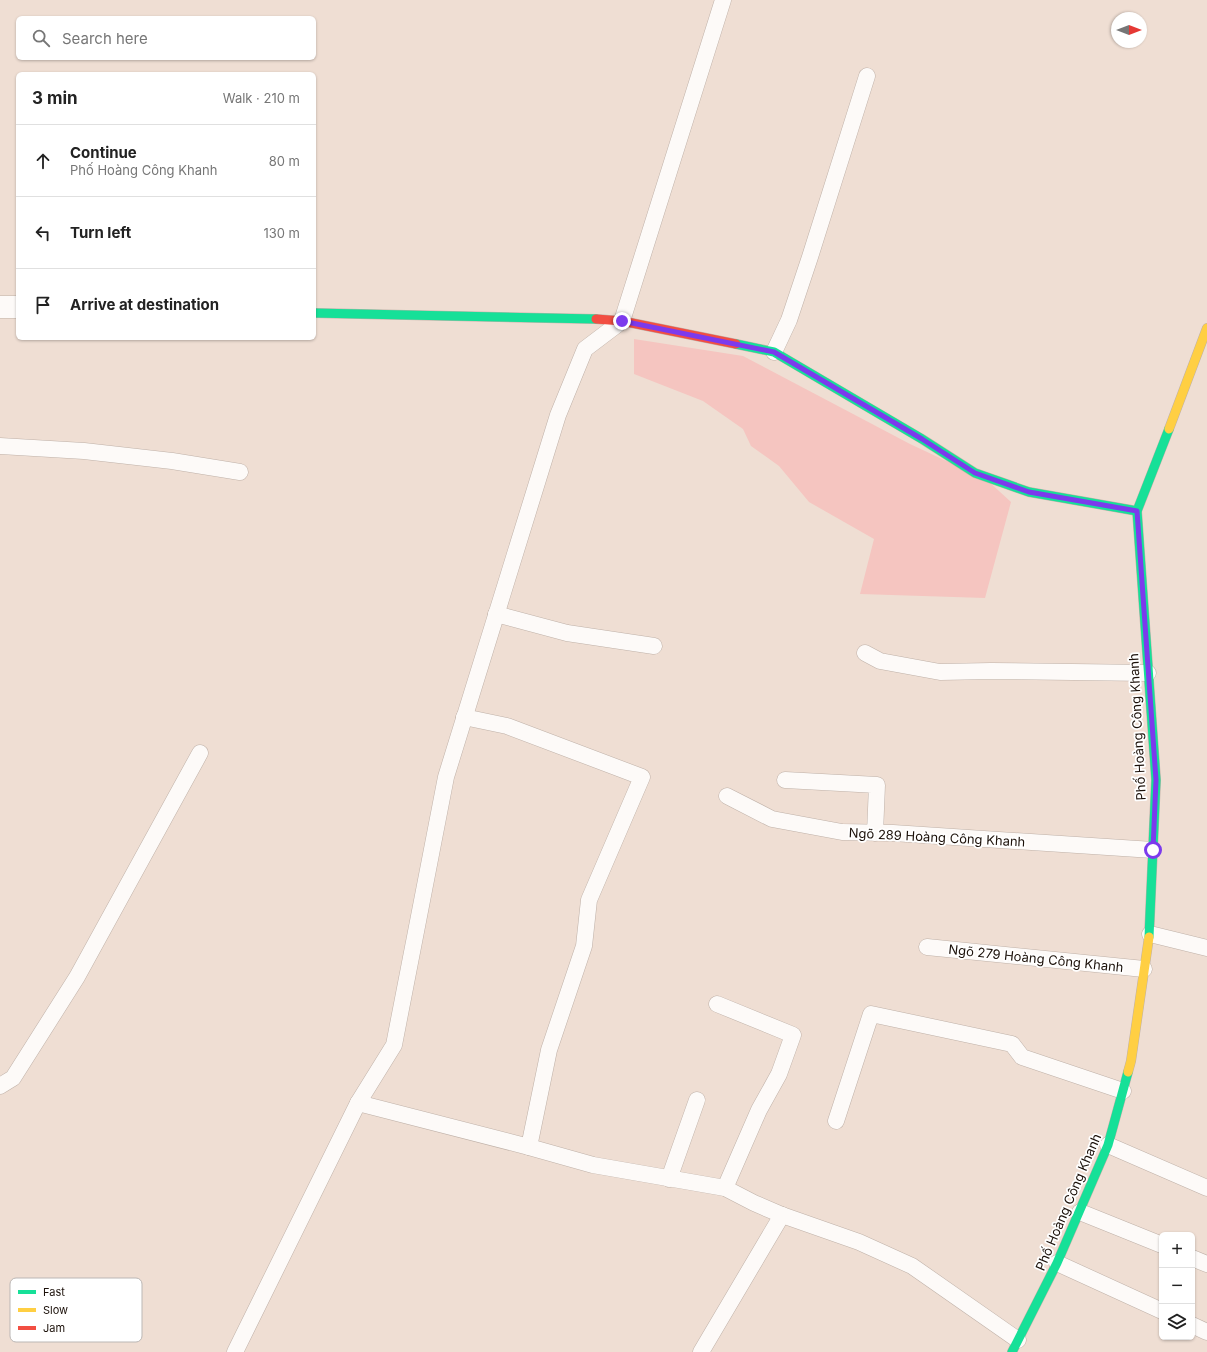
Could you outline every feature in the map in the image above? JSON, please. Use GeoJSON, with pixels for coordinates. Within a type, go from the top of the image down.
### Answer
{"type":"FeatureCollection","features":[{"type":"Feature","properties":{"kind":"street"},"geometry":{"type":"LineString","coordinates":[[0,307],[16,307]]}},
{"type":"Feature","properties":{"kind":"street"},"geometry":{"type":"LineString","coordinates":[[316,313],[585,318],[622,321],[774,352],[922,439],[975,473],[1029,492],[1137,511]]}},
{"type":"Feature","properties":{"kind":"street","name":"Phố Hoàng Công Khanh"},"geometry":{"type":"LineString","coordinates":[[1015,1346],[1057,1263],[1108,1146],[1131,1061],[1150,934],[1156,780],[1137,511],[1207,328]]}},
{"type":"Feature","properties":{"kind":"lane"},"geometry":{"type":"LineString","coordinates":[[235,1352],[358,1102],[394,1045],[446,776],[558,415],[585,349],[622,321],[723,0]]}},
{"type":"Feature","properties":{"kind":"lane"},"geometry":{"type":"LineString","coordinates":[[774,352],[789,320],[867,76]]}},
{"type":"Feature","properties":{"kind":"lane"},"geometry":{"type":"LineString","coordinates":[[0,446],[84,451],[172,461],[240,472]]}},
{"type":"Feature","properties":{"kind":"lane"},"geometry":{"type":"LineString","coordinates":[[496,614],[567,633],[654,646]]}},
{"type":"Feature","properties":{"kind":"lane"},"geometry":{"type":"LineString","coordinates":[[865,653],[880,661],[940,672],[991,671],[1148,673]]}},
{"type":"Feature","properties":{"kind":"lane"},"geometry":{"type":"LineString","coordinates":[[464,717],[507,726],[642,777],[589,900],[584,946],[549,1050],[529,1147]]}},
{"type":"Feature","properties":{"kind":"lane"},"geometry":{"type":"LineString","coordinates":[[0,1086],[13,1078],[77,977],[200,753]]}},
{"type":"Feature","properties":{"kind":"lane"},"geometry":{"type":"LineString","coordinates":[[785,780],[878,785],[875,833]]}},
{"type":"Feature","properties":{"kind":"lane","name":"Ngõ 289 Hoàng Công Khanh"},"geometry":{"type":"LineString","coordinates":[[727,796],[772,820],[842,832],[1153,850]]}},
{"type":"Feature","properties":{"kind":"lane"},"geometry":{"type":"LineString","coordinates":[[1150,934],[1207,948]]}},
{"type":"Feature","properties":{"kind":"lane","name":"Ngõ 279 Hoàng Công Khanh"},"geometry":{"type":"LineString","coordinates":[[927,947],[1144,969]]}},
{"type":"Feature","properties":{"kind":"lane"},"geometry":{"type":"LineString","coordinates":[[717,1004],[793,1035],[779,1074],[759,1110],[725,1188]]}},
{"type":"Feature","properties":{"kind":"lane"},"geometry":{"type":"LineString","coordinates":[[836,1121],[871,1014],[1012,1044],[1022,1056],[1123,1091]]}},
{"type":"Feature","properties":{"kind":"lane"},"geometry":{"type":"LineString","coordinates":[[669,1179],[697,1100]]}},
{"type":"Feature","properties":{"kind":"lane"},"geometry":{"type":"LineString","coordinates":[[358,1102],[593,1165],[725,1188],[782,1215],[859,1242],[912,1266],[1015,1346]]}},
{"type":"Feature","properties":{"kind":"lane"},"geometry":{"type":"LineString","coordinates":[[1108,1146],[1207,1188]]}},
{"type":"Feature","properties":{"kind":"lane"},"geometry":{"type":"LineString","coordinates":[[1080,1212],[1159,1244]]}},
{"type":"Feature","properties":{"kind":"lane"},"geometry":{"type":"LineString","coordinates":[[701,1352],[782,1215]]}},
{"type":"Feature","properties":{"kind":"lane"},"geometry":{"type":"LineString","coordinates":[[1195,1259],[1207,1264]]}},
{"type":"Feature","properties":{"kind":"lane"},"geometry":{"type":"LineString","coordinates":[[1057,1263],[1159,1310]]}},
{"type":"Feature","properties":{"kind":"lane"},"geometry":{"type":"LineString","coordinates":[[1195,1326],[1207,1332]]}},
{"type":"Feature","properties":{"kind":"shaded area"},"geometry":{"type":"Polygon","coordinates":[[[634,339],[743,356],[910,444],[987,480],[1011,502],[985,598],[860,594],[874,539],[809,502],[779,466],[751,446],[743,429],[703,401],[634,374],[634,339]]]}},
{"type":"Feature","properties":{"kind":"traffic: fast"},"geometry":{"type":"LineString","coordinates":[[316,313],[596,319]]}},
{"type":"Feature","properties":{"kind":"traffic: fast"},"geometry":{"type":"LineString","coordinates":[[736,344],[774,352],[922,439],[975,473],[1029,492],[1137,511]]}},
{"type":"Feature","properties":{"kind":"traffic: fast"},"geometry":{"type":"LineString","coordinates":[[1149,937],[1156,780],[1137,511],[1169,429]]}},
{"type":"Feature","properties":{"kind":"traffic: fast"},"geometry":{"type":"LineString","coordinates":[[1012,1352],[1057,1263],[1108,1145],[1128,1072]]}},
{"type":"Feature","properties":{"kind":"traffic: slow"},"geometry":{"type":"LineString","coordinates":[[1169,429],[1207,328]]}},
{"type":"Feature","properties":{"kind":"traffic: slow"},"geometry":{"type":"LineString","coordinates":[[1128,1072],[1131,1061],[1149,937]]}},
{"type":"Feature","properties":{"kind":"traffic: jam"},"geometry":{"type":"LineString","coordinates":[[596,319],[622,321],[736,344]]}},
{"type":"Feature","properties":{"kind":"route"},"geometry":{"type":"LineString","coordinates":[[622,321],[774,352],[922,439],[975,473],[1029,492],[1137,511],[1156,780],[1153,850]]}}]}
